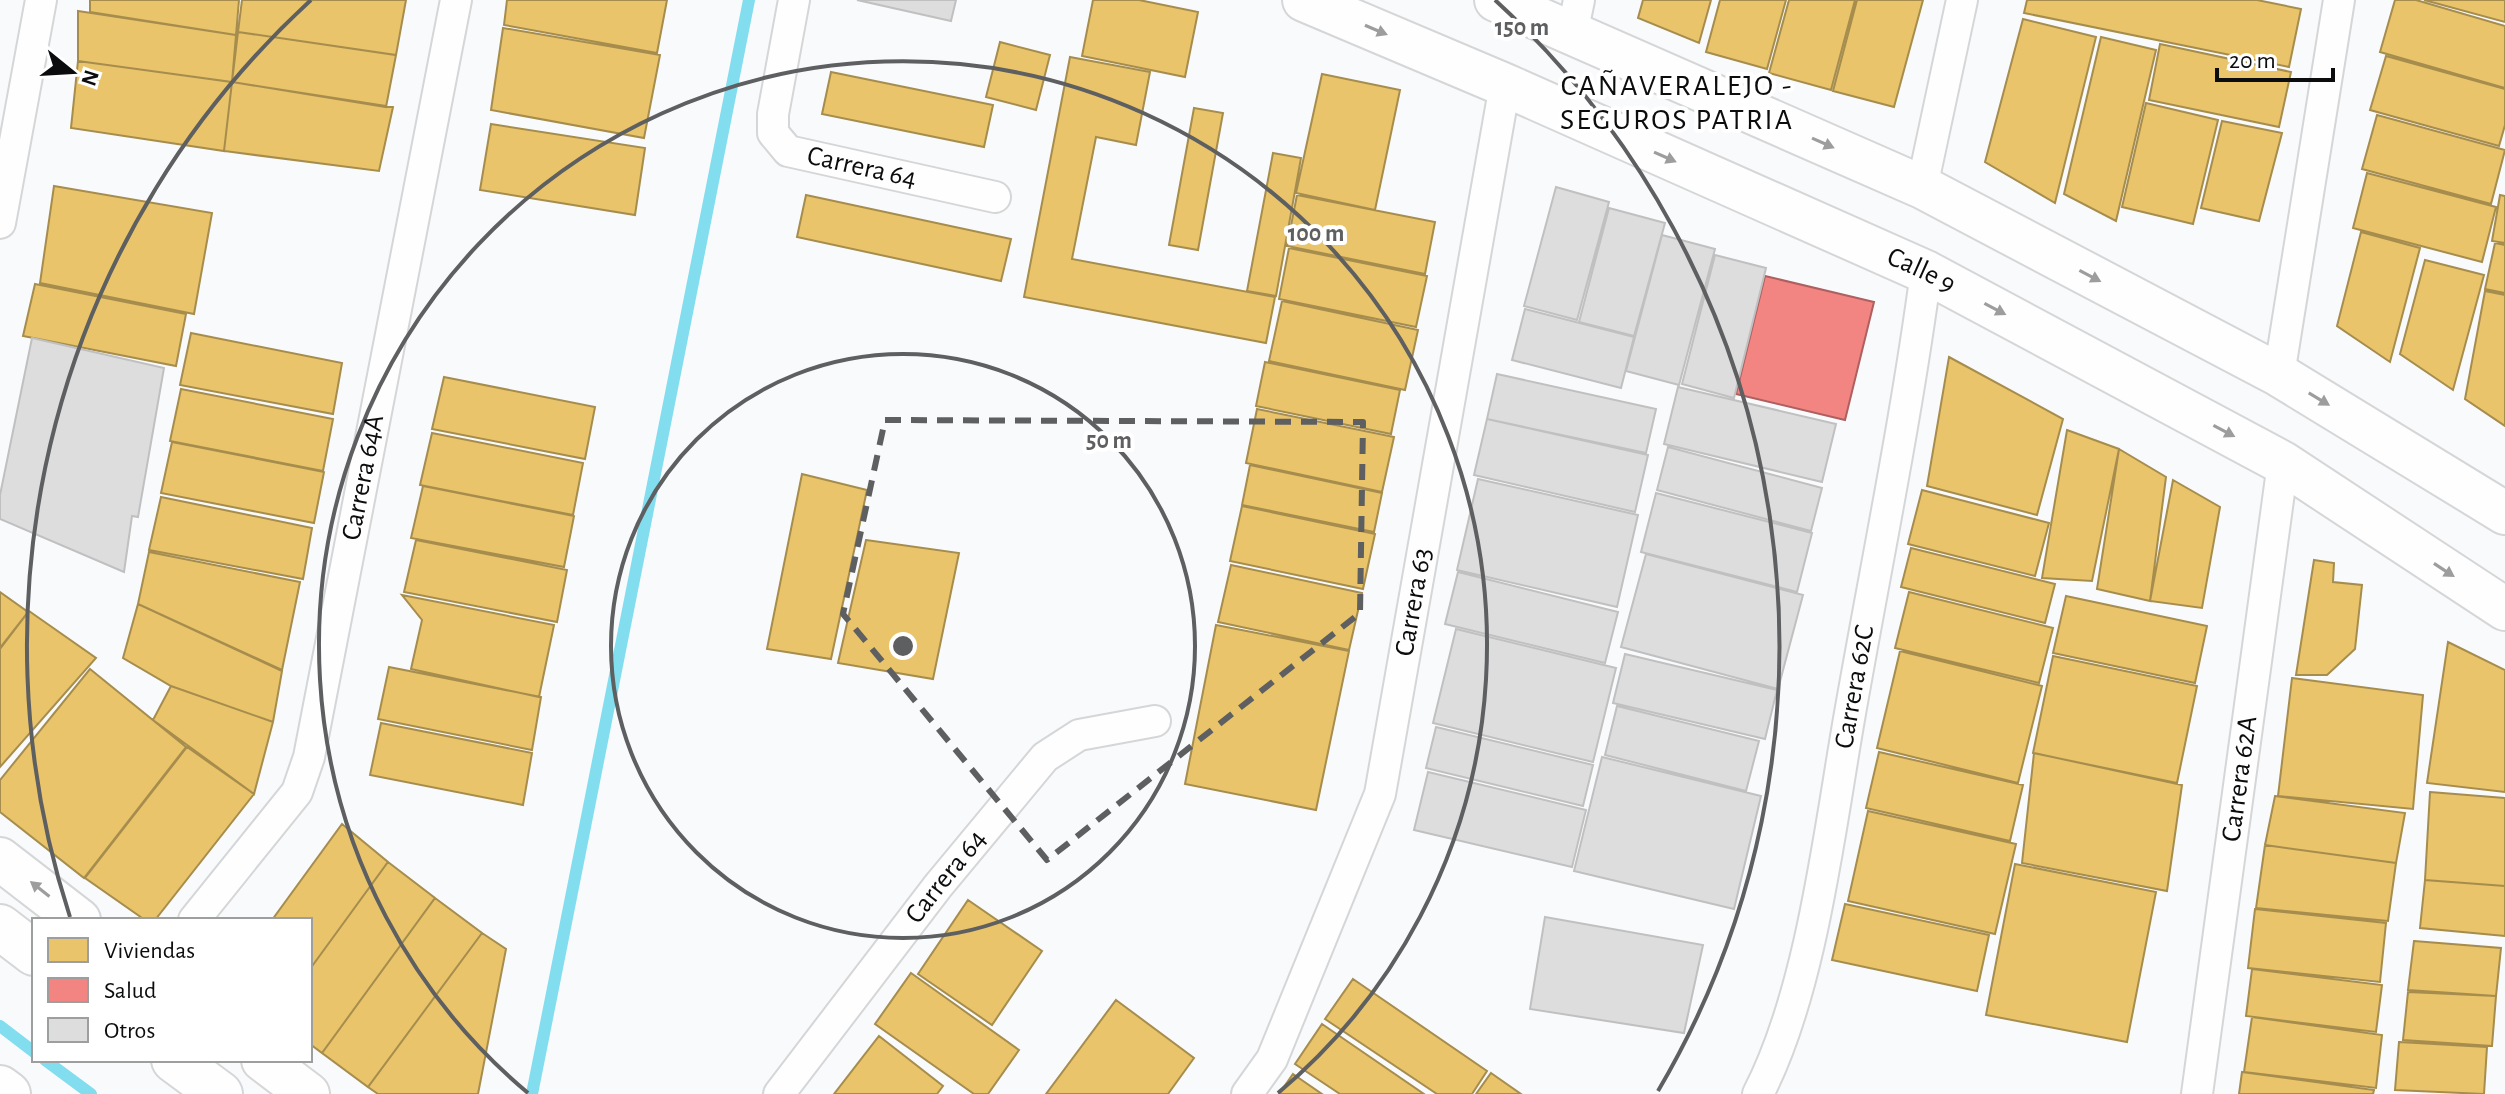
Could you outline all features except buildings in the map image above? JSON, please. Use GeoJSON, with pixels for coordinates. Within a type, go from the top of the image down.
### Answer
{"type":"FeatureCollection","features":[{"type":"Feature","properties":{"kind":"main road","name":"Calle 9"},"geometry":{"type":"LineString","coordinates":[[1304,0],[1505,85],[1926,272],[2283,463],[2505,609]]}},
{"type":"Feature","properties":{"kind":"main road"},"geometry":{"type":"LineString","coordinates":[[1496,0],[1576,17],[1922,187],[2279,375],[2505,513]]}},
{"type":"Feature","properties":{"kind":"main road"},"geometry":{"type":"LineString","coordinates":[[0,859],[76,918]]}},
{"type":"Feature","properties":{"kind":"main road"},"geometry":{"type":"LineString","coordinates":[[0,927],[32,951]]}},
{"type":"Feature","properties":{"kind":"main road"},"geometry":{"type":"LineString","coordinates":[[177,1062],[220,1094]]}},
{"type":"Feature","properties":{"kind":"main road"},"geometry":{"type":"LineString","coordinates":[[266,1062],[308,1094]]}},
{"type":"Feature","properties":{"kind":"main road"},"geometry":{"type":"LineString","coordinates":[[0,1088],[8,1094]]}},
{"type":"Feature","properties":{"kind":"street"},"geometry":{"type":"LineString","coordinates":[[0,223],[41,0]]}},
{"type":"Feature","properties":{"kind":"street","name":"Carrera 64A"},"geometry":{"type":"LineString","coordinates":[[196,918],[297,792],[309,757],[456,0]]}},
{"type":"Feature","properties":{"kind":"street","name":"Carrera 64"},"geometry":{"type":"LineString","coordinates":[[794,0],[773,114],[773,133],[788,151],[995,197]]}},
{"type":"Feature","properties":{"kind":"street"},"geometry":{"type":"LineString","coordinates":[[1922,187],[1962,0]]}},
{"type":"Feature","properties":{"kind":"street"},"geometry":{"type":"LineString","coordinates":[[2279,375],[2339,0]]}},
{"type":"Feature","properties":{"kind":"street","name":"Carrera 63"},"geometry":{"type":"LineString","coordinates":[[1247,1094],[1272,1059],[1380,794],[1505,85]]}},
{"type":"Feature","properties":{"kind":"street","name":"Carrera 62C"},"geometry":{"type":"LineString","coordinates":[[1758,1094],[1769,1072],[1796,988],[1825,856],[1926,272]]}},
{"type":"Feature","properties":{"kind":"street","name":"Carrera 62A"},"geometry":{"type":"LineString","coordinates":[[2197,1094],[2283,463]]}},
{"type":"Feature","properties":{"kind":"street","name":"Carrera 64"},"geometry":{"type":"LineString","coordinates":[[779,1094],[938,886],[1045,757],[1079,735],[1155,721]]}},
{"type":"Feature","properties":{"kind":"highlighted area"},"geometry":{"type":"Polygon","coordinates":[[[885,420],[1363,422],[1360,613],[1047,860],[843,614],[885,420]]]}},
{"type":"Feature","properties":{"kind":"waterway"},"geometry":{"type":"LineString","coordinates":[[532,1094],[749,0]]}},
{"type":"Feature","properties":{"kind":"waterway"},"geometry":{"type":"LineString","coordinates":[[0,1026],[32,1050]]}},
{"type":"Feature","properties":{"kind":"waterway"},"geometry":{"type":"LineString","coordinates":[[48,1062],[91,1094]]}},
{"type":"Feature","properties":{"kind":"district","name":"CAÑAVERALEJO - SEGUROS PATRIA"},"geometry":{"type":"Point","coordinates":[1677,103]}}]}
